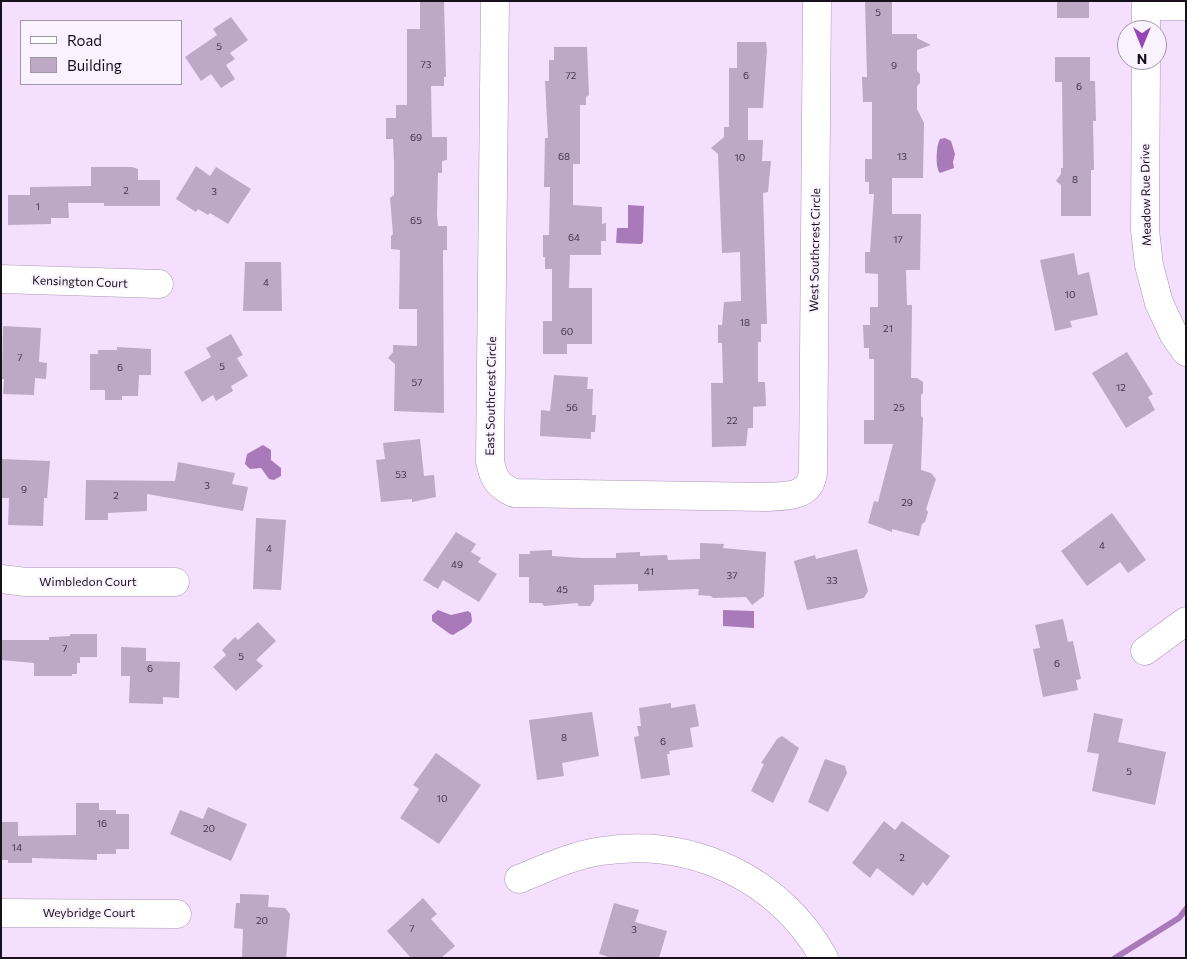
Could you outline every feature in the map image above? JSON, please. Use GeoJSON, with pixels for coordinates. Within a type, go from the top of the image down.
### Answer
{"type":"FeatureCollection","features":[{"type":"Feature","properties":{"kind":"street","name":"East Southcrest Circle"},"geometry":{"type":"LineString","coordinates":[[495,1],[490,461],[494,478],[499,485],[514,493],[765,497],[800,494]]}},
{"type":"Feature","properties":{"kind":"street","name":"West Southcrest Circle"},"geometry":{"type":"LineString","coordinates":[[800,494],[809,486],[813,473],[817,1]]}},
{"type":"Feature","properties":{"kind":"street"},"geometry":{"type":"LineString","coordinates":[[1146,12],[1186,6]]}},
{"type":"Feature","properties":{"kind":"street","name":"Meadow Rue Drive"},"geometry":{"type":"LineString","coordinates":[[1146,70],[1145,230],[1149,265],[1159,303],[1174,335],[1186,352]]}},
{"type":"Feature","properties":{"kind":"street","name":"Kensington Court"},"geometry":{"type":"LineString","coordinates":[[1,279],[159,284]]}},
{"type":"Feature","properties":{"kind":"street","name":"Wimbledon Court"},"geometry":{"type":"LineString","coordinates":[[1,579],[26,582],[175,582]]}},
{"type":"Feature","properties":{"kind":"street"},"geometry":{"type":"LineString","coordinates":[[1145,651],[1186,621]]}},
{"type":"Feature","properties":{"kind":"street"},"geometry":{"type":"LineString","coordinates":[[519,878],[572,858],[602,851],[640,848],[678,851],[711,860],[740,873],[770,893],[795,916],[816,942],[824,958]]}},
{"type":"Feature","properties":{"kind":"street","name":"Weybridge Court"},"geometry":{"type":"LineString","coordinates":[[1,913],[177,914]]}},
{"type":"Feature","properties":{"kind":"shaded area"},"geometry":{"type":"Polygon","coordinates":[[[945,138],[951,141],[955,154],[954,168],[940,173],[937,162],[938,147],[940,139],[945,138]]]}},
{"type":"Feature","properties":{"kind":"shaded area"},"geometry":{"type":"Polygon","coordinates":[[[628,205],[644,206],[643,242],[641,244],[616,243],[617,228],[628,228],[628,205]]]}},
{"type":"Feature","properties":{"kind":"shaded area"},"geometry":{"type":"Polygon","coordinates":[[[263,445],[271,450],[271,460],[281,468],[281,476],[274,480],[269,479],[261,468],[250,469],[245,464],[247,454],[263,445]]]}},
{"type":"Feature","properties":{"kind":"shaded area"},"geometry":{"type":"Polygon","coordinates":[[[438,610],[451,615],[468,611],[471,613],[472,621],[467,627],[453,635],[432,621],[432,615],[438,610]]]}},
{"type":"Feature","properties":{"kind":"shaded area"},"geometry":{"type":"Polygon","coordinates":[[[723,610],[754,611],[754,628],[723,626],[723,610]]]}},
{"type":"Feature","properties":{"kind":"building"},"geometry":{"type":"Polygon","coordinates":[[[420,1],[444,1],[446,77],[444,77],[444,86],[431,86],[432,137],[447,137],[447,160],[442,161],[442,173],[438,173],[437,216],[438,226],[447,226],[447,250],[443,250],[444,413],[394,411],[395,364],[388,358],[393,352],[393,345],[417,346],[417,309],[399,309],[400,250],[391,249],[391,236],[393,234],[390,198],[394,195],[393,139],[386,139],[386,118],[396,118],[396,105],[407,105],[407,29],[420,29],[420,1]]]}},
{"type":"Feature","properties":{"kind":"building"},"geometry":{"type":"Polygon","coordinates":[[[865,1],[892,1],[892,34],[917,34],[917,38],[931,45],[917,50],[917,71],[920,74],[920,83],[917,86],[917,109],[924,123],[923,178],[892,178],[892,214],[921,214],[920,270],[906,270],[907,305],[912,305],[911,378],[917,378],[923,382],[923,393],[921,395],[921,416],[923,418],[921,470],[931,473],[936,479],[926,509],[928,512],[919,536],[892,529],[892,532],[868,523],[874,501],[878,502],[893,444],[864,444],[864,420],[874,420],[874,359],[869,359],[869,348],[864,348],[863,325],[870,325],[870,307],[878,307],[878,274],[865,273],[865,252],[870,252],[874,194],[869,194],[869,182],[865,182],[865,159],[872,159],[872,102],[863,102],[862,77],[867,77],[865,1]]]}},
{"type":"Feature","properties":{"kind":"building"},"geometry":{"type":"Polygon","coordinates":[[[1057,1],[1089,1],[1089,18],[1057,18],[1057,1]]]}},
{"type":"Feature","properties":{"kind":"building"},"geometry":{"type":"Polygon","coordinates":[[[231,17],[248,40],[230,53],[235,59],[226,65],[235,79],[221,88],[211,74],[201,81],[185,57],[217,35],[213,29],[231,17]]]}},
{"type":"Feature","properties":{"kind":"building"},"geometry":{"type":"Polygon","coordinates":[[[737,42],[766,42],[767,50],[763,108],[748,108],[748,140],[763,140],[762,161],[771,161],[768,192],[763,193],[767,324],[761,324],[761,342],[758,342],[758,382],[765,382],[766,406],[753,407],[753,428],[748,428],[746,446],[712,447],[711,383],[723,383],[722,343],[718,343],[718,325],[722,325],[724,302],[741,301],[740,252],[722,253],[718,154],[711,148],[724,137],[724,127],[729,127],[729,68],[737,68],[737,42]]]}},
{"type":"Feature","properties":{"kind":"building"},"geometry":{"type":"Polygon","coordinates":[[[554,47],[587,47],[589,95],[586,97],[586,105],[580,105],[580,164],[573,164],[573,205],[602,207],[602,224],[606,223],[606,241],[601,241],[601,255],[570,255],[569,288],[592,288],[592,344],[567,344],[567,354],[543,354],[543,321],[552,321],[552,269],[545,269],[543,235],[549,235],[550,187],[544,187],[545,138],[548,138],[545,81],[549,81],[549,60],[554,60],[554,47]]]}},
{"type":"Feature","properties":{"kind":"building"},"geometry":{"type":"Polygon","coordinates":[[[1055,57],[1090,57],[1090,81],[1095,81],[1096,121],[1093,121],[1094,170],[1091,170],[1091,216],[1061,216],[1061,185],[1056,181],[1061,174],[1061,168],[1063,168],[1062,82],[1055,82],[1055,57]]]}},
{"type":"Feature","properties":{"kind":"building"},"geometry":{"type":"Polygon","coordinates":[[[196,166],[210,176],[216,167],[251,189],[228,224],[210,213],[208,215],[198,209],[196,212],[176,199],[196,166]]]}},
{"type":"Feature","properties":{"kind":"building"},"geometry":{"type":"Polygon","coordinates":[[[91,167],[132,167],[138,169],[138,180],[160,180],[160,206],[104,206],[104,203],[68,203],[69,218],[51,218],[51,224],[8,225],[8,195],[30,195],[30,187],[91,186],[91,167]]]}},
{"type":"Feature","properties":{"kind":"building"},"geometry":{"type":"Polygon","coordinates":[[[1074,253],[1078,275],[1089,272],[1098,315],[1070,321],[1072,327],[1055,331],[1040,260],[1074,253]]]}},
{"type":"Feature","properties":{"kind":"building"},"geometry":{"type":"Polygon","coordinates":[[[245,262],[281,262],[282,311],[243,311],[245,262]]]}},
{"type":"Feature","properties":{"kind":"building"},"geometry":{"type":"Polygon","coordinates":[[[3,326],[41,328],[39,362],[47,363],[46,379],[35,378],[34,395],[3,394],[3,326]]]}},
{"type":"Feature","properties":{"kind":"building"},"geometry":{"type":"Polygon","coordinates":[[[231,334],[243,355],[237,358],[248,376],[231,386],[233,391],[216,401],[213,395],[202,402],[184,372],[211,357],[206,348],[231,334]]]}},
{"type":"Feature","properties":{"kind":"building"},"geometry":{"type":"Polygon","coordinates":[[[117,347],[151,349],[151,375],[139,375],[138,396],[122,396],[122,400],[105,400],[105,390],[90,390],[90,354],[98,354],[98,350],[117,350],[117,347]]]}},
{"type":"Feature","properties":{"kind":"building"},"geometry":{"type":"Polygon","coordinates":[[[1127,352],[1153,394],[1148,397],[1155,410],[1126,428],[1092,373],[1127,352]]]}},
{"type":"Feature","properties":{"kind":"building"},"geometry":{"type":"Polygon","coordinates":[[[554,375],[588,377],[587,389],[593,389],[592,415],[596,415],[595,432],[591,432],[591,439],[540,436],[541,410],[550,411],[554,375]]]}},
{"type":"Feature","properties":{"kind":"building"},"geometry":{"type":"Polygon","coordinates":[[[420,439],[424,476],[434,475],[436,497],[412,502],[412,499],[381,502],[376,460],[385,459],[383,443],[420,439]]]}},
{"type":"Feature","properties":{"kind":"building"},"geometry":{"type":"Polygon","coordinates":[[[1,459],[50,461],[47,498],[44,498],[43,526],[8,525],[9,498],[1,498],[1,459]]]}},
{"type":"Feature","properties":{"kind":"building"},"geometry":{"type":"Polygon","coordinates":[[[178,462],[235,473],[232,484],[248,487],[243,511],[147,494],[147,511],[108,513],[108,520],[85,520],[86,480],[175,481],[178,462]]]}},
{"type":"Feature","properties":{"kind":"building"},"geometry":{"type":"Polygon","coordinates":[[[1112,513],[1146,560],[1128,573],[1120,562],[1087,586],[1061,551],[1112,513]]]}},
{"type":"Feature","properties":{"kind":"building"},"geometry":{"type":"Polygon","coordinates":[[[256,518],[286,520],[281,590],[253,589],[256,518]]]}},
{"type":"Feature","properties":{"kind":"building"},"geometry":{"type":"Polygon","coordinates":[[[456,532],[476,544],[471,552],[481,558],[478,562],[497,574],[479,602],[443,580],[438,589],[423,580],[456,532]]]}},
{"type":"Feature","properties":{"kind":"building"},"geometry":{"type":"Polygon","coordinates":[[[700,543],[724,544],[723,548],[766,552],[764,596],[752,605],[746,597],[713,598],[711,596],[698,595],[699,589],[638,591],[638,584],[594,585],[594,600],[590,606],[579,606],[577,603],[544,606],[542,603],[529,603],[529,577],[519,577],[519,554],[530,554],[530,551],[552,550],[552,556],[582,558],[616,558],[616,553],[640,552],[640,556],[667,555],[668,560],[700,559],[700,543]]]}},
{"type":"Feature","properties":{"kind":"building"},"geometry":{"type":"Polygon","coordinates":[[[857,549],[868,591],[864,598],[807,610],[794,561],[815,555],[816,559],[857,549]]]}},
{"type":"Feature","properties":{"kind":"building"},"geometry":{"type":"Polygon","coordinates":[[[1063,619],[1068,642],[1073,641],[1081,679],[1076,680],[1078,690],[1043,697],[1033,649],[1040,648],[1035,625],[1063,619]]]}},
{"type":"Feature","properties":{"kind":"building"},"geometry":{"type":"Polygon","coordinates":[[[258,622],[276,641],[256,660],[263,666],[236,691],[213,667],[226,655],[222,650],[235,637],[238,640],[258,622]]]}},
{"type":"Feature","properties":{"kind":"building"},"geometry":{"type":"Polygon","coordinates":[[[70,634],[97,634],[97,657],[80,657],[80,663],[77,663],[77,674],[72,674],[72,676],[34,676],[34,663],[1,660],[1,640],[49,640],[49,637],[70,636],[70,634]]]}},
{"type":"Feature","properties":{"kind":"building"},"geometry":{"type":"Polygon","coordinates":[[[121,647],[146,648],[146,661],[180,662],[179,698],[163,697],[163,704],[129,703],[130,676],[121,676],[121,647]]]}},
{"type":"Feature","properties":{"kind":"building"},"geometry":{"type":"Polygon","coordinates":[[[671,703],[671,708],[695,704],[699,726],[690,728],[693,747],[669,751],[670,754],[667,754],[670,775],[641,779],[634,737],[639,736],[637,726],[641,726],[639,708],[671,703]]]}},
{"type":"Feature","properties":{"kind":"building"},"geometry":{"type":"Polygon","coordinates":[[[592,712],[599,756],[562,763],[564,776],[537,780],[529,720],[592,712]]]}},
{"type":"Feature","properties":{"kind":"building"},"geometry":{"type":"Polygon","coordinates":[[[1094,713],[1123,719],[1118,742],[1166,752],[1155,805],[1092,791],[1099,754],[1087,752],[1094,713]]]}},
{"type":"Feature","properties":{"kind":"building"},"geometry":{"type":"Polygon","coordinates":[[[782,736],[799,748],[773,803],[751,791],[764,764],[761,763],[777,739],[782,736]]]}},
{"type":"Feature","properties":{"kind":"building"},"geometry":{"type":"Polygon","coordinates":[[[436,753],[481,785],[439,844],[400,818],[419,789],[413,785],[436,753]]]}},
{"type":"Feature","properties":{"kind":"building"},"geometry":{"type":"Polygon","coordinates":[[[825,759],[845,766],[847,773],[828,812],[808,802],[825,759]]]}},
{"type":"Feature","properties":{"kind":"building"},"geometry":{"type":"Polygon","coordinates":[[[76,803],[99,803],[99,810],[116,810],[116,814],[129,814],[129,849],[116,849],[116,854],[97,854],[97,860],[32,858],[32,863],[8,863],[8,860],[1,860],[1,822],[18,822],[18,836],[76,835],[76,803]]]}},
{"type":"Feature","properties":{"kind":"building"},"geometry":{"type":"Polygon","coordinates":[[[208,807],[247,824],[231,861],[170,834],[180,810],[203,819],[208,807]]]}},
{"type":"Feature","properties":{"kind":"building"},"geometry":{"type":"Polygon","coordinates":[[[884,821],[895,830],[902,821],[950,856],[927,886],[923,882],[913,896],[877,868],[870,878],[852,863],[884,821]]]}},
{"type":"Feature","properties":{"kind":"building"},"geometry":{"type":"Polygon","coordinates":[[[240,894],[269,895],[268,907],[285,908],[290,914],[286,958],[242,958],[243,929],[234,928],[236,903],[240,903],[240,894]]]}},
{"type":"Feature","properties":{"kind":"building"},"geometry":{"type":"Polygon","coordinates":[[[423,898],[437,914],[431,919],[455,946],[441,958],[411,958],[387,931],[423,898]]]}},
{"type":"Feature","properties":{"kind":"building"},"geometry":{"type":"Polygon","coordinates":[[[614,903],[639,910],[635,922],[667,931],[659,958],[612,958],[599,954],[614,903]]]}},
{"type":"Feature","properties":{"kind":"waterway"},"geometry":{"type":"LineString","coordinates":[[1115,958],[1179,918],[1186,909]]}}]}
